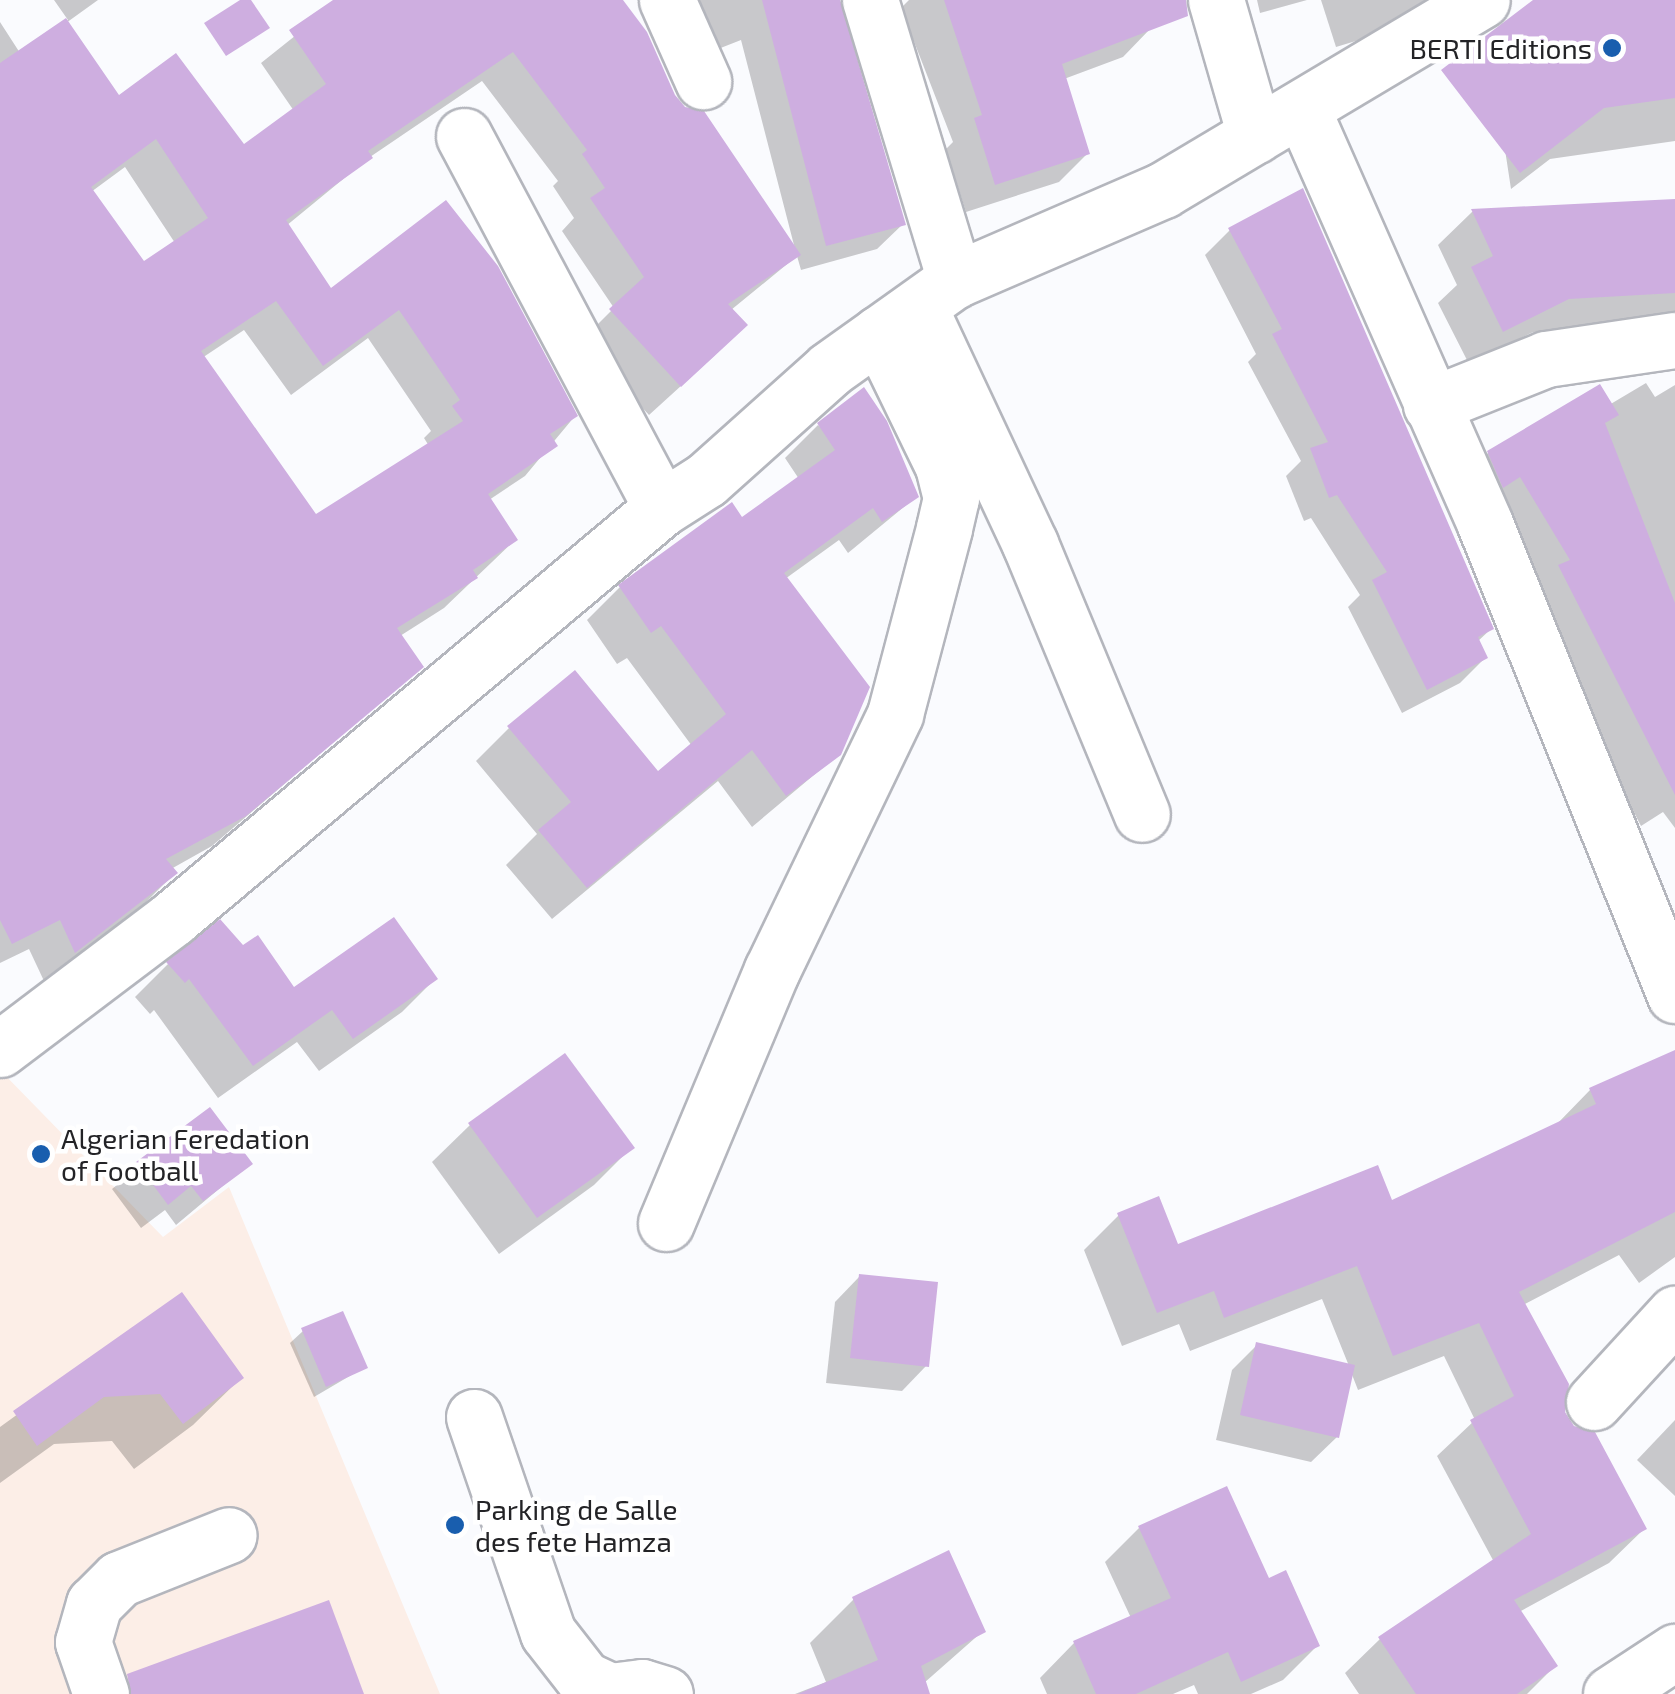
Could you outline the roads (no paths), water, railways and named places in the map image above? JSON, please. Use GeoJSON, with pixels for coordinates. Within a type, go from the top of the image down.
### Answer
{"type":"FeatureCollection","features":[{"type":"Feature","properties":{"kind":"street"},"geometry":{"type":"LineString","coordinates":[[667,0],[703,81]]}},
{"type":"Feature","properties":{"kind":"street"},"geometry":{"type":"LineString","coordinates":[[666,1223],[772,970],[895,714],[951,498],[870,0]]}},
{"type":"Feature","properties":{"kind":"street"},"geometry":{"type":"LineString","coordinates":[[1216,0],[1255,136]]}},
{"type":"Feature","properties":{"kind":"street"},"geometry":{"type":"LineString","coordinates":[[0,1049],[173,918],[662,508],[706,480],[918,307],[1162,190],[1303,111],[1482,0]]}},
{"type":"Feature","properties":{"kind":"street"},"geometry":{"type":"LineString","coordinates":[[1303,111],[1432,405],[1675,995]]}},
{"type":"Feature","properties":{"kind":"street"},"geometry":{"type":"LineString","coordinates":[[464,136],[662,508]]}},
{"type":"Feature","properties":{"kind":"street"},"geometry":{"type":"LineString","coordinates":[[918,307],[1030,544],[1142,814]]}},
{"type":"Feature","properties":{"kind":"street"},"geometry":{"type":"LineString","coordinates":[[1432,405],[1546,359],[1675,340]]}},
{"type":"Feature","properties":{"kind":"street"},"geometry":{"type":"LineString","coordinates":[[1594,1402],[1675,1314]]}},
{"type":"Feature","properties":{"kind":"street"},"geometry":{"type":"LineString","coordinates":[[474,1417],[548,1632],[584,1679],[610,1691],[642,1686],[665,1694]]}},
{"type":"Feature","properties":{"kind":"street"},"geometry":{"type":"LineString","coordinates":[[101,1694],[83,1642],[94,1604],[119,1579],[229,1535]]}},
{"type":"Feature","properties":{"kind":"street"},"geometry":{"type":"LineString","coordinates":[[1611,1694],[1675,1652]]}},
{"type":"Feature","properties":{"kind":"place","name":"BERTI Editions"},"geometry":{"type":"Point","coordinates":[1612,48]}},
{"type":"Feature","properties":{"kind":"place","name":"Algerian Feredation of Football"},"geometry":{"type":"Point","coordinates":[41,1154]}},
{"type":"Feature","properties":{"kind":"place","name":"Parking de Salle des fete Hamza"},"geometry":{"type":"Point","coordinates":[455,1525]}}]}
